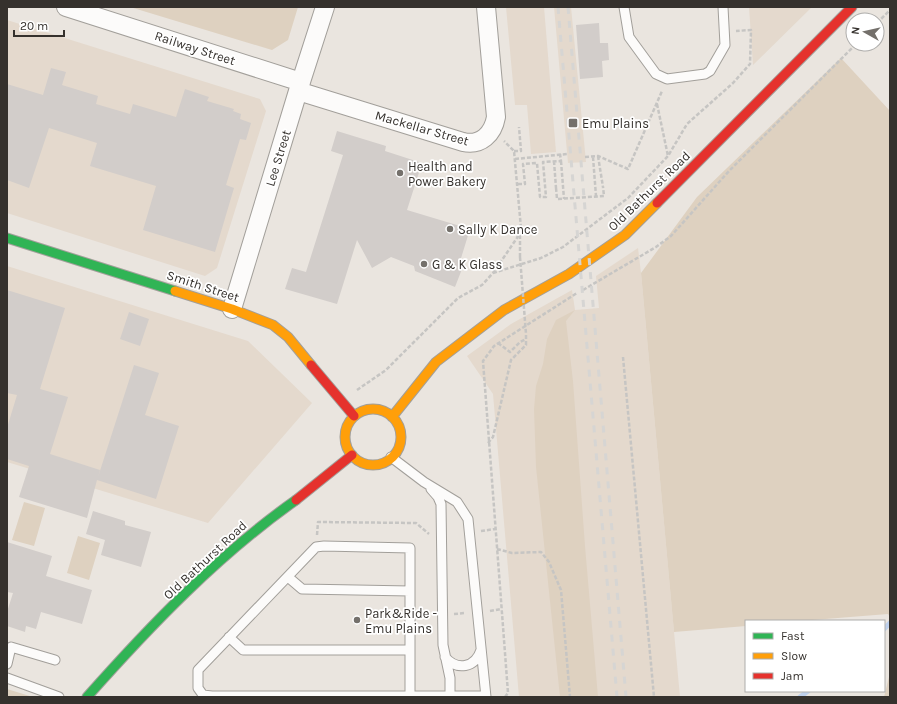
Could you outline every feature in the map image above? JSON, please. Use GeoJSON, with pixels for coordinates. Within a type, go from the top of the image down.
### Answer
{"type":"FeatureCollection","features":[{"type":"Feature","properties":{"kind":"main road","name":"Old Bathurst Road"},"geometry":{"type":"LineString","coordinates":[[392,416],[436,362],[466,338],[504,310],[569,274],[625,235],[852,7]]}},
{"type":"Feature","properties":{"kind":"main road","name":"Smith Street"},"geometry":{"type":"LineString","coordinates":[[7,238],[232,309],[256,317],[273,325],[288,336],[354,416]]}},
{"type":"Feature","properties":{"kind":"main road"},"geometry":{"type":"LineString","coordinates":[[377,409],[392,416],[400,429],[400,437],[399,444],[391,457],[376,465],[363,462],[352,455],[346,444],[345,431],[354,416],[360,412],[377,409]]}},
{"type":"Feature","properties":{"kind":"main road","name":"Old Bathurst Road"},"geometry":{"type":"LineString","coordinates":[[87,697],[120,660],[227,553],[270,519],[306,494],[352,455]]}},
{"type":"Feature","properties":{"kind":"street","name":"Railway Street"},"geometry":{"type":"LineString","coordinates":[[66,7],[299,86]]}},
{"type":"Feature","properties":{"kind":"street","name":"Lee Street"},"geometry":{"type":"LineString","coordinates":[[232,309],[299,86],[325,7]]}},
{"type":"Feature","properties":{"kind":"street","name":"Mackellar Street"},"geometry":{"type":"LineString","coordinates":[[299,86],[463,142],[470,144],[480,142],[492,130],[496,117],[486,7]]}},
{"type":"Feature","properties":{"kind":"lane"},"geometry":{"type":"LineString","coordinates":[[624,7],[629,37],[656,74],[667,79],[708,73],[724,49],[725,32],[723,7]]}},
{"type":"Feature","properties":{"kind":"lane"},"geometry":{"type":"LineString","coordinates":[[391,457],[424,482],[457,502],[468,519],[486,696],[327,697],[203,695],[198,688],[198,670],[316,547],[410,548],[410,696]]}},
{"type":"Feature","properties":{"kind":"lane"},"geometry":{"type":"LineString","coordinates":[[424,482],[438,497],[441,504],[445,656],[450,678],[450,696]]}},
{"type":"Feature","properties":{"kind":"lane"},"geometry":{"type":"LineString","coordinates":[[288,577],[302,590],[410,591]]}},
{"type":"Feature","properties":{"kind":"lane"},"geometry":{"type":"LineString","coordinates":[[229,637],[243,650],[410,650]]}},
{"type":"Feature","properties":{"kind":"lane"},"geometry":{"type":"LineString","coordinates":[[7,664],[11,647],[56,660]]}},
{"type":"Feature","properties":{"kind":"lane"},"geometry":{"type":"LineString","coordinates":[[445,656],[450,662],[456,665],[467,666],[476,660],[481,649]]}},
{"type":"Feature","properties":{"kind":"lane"},"geometry":{"type":"LineString","coordinates":[[7,678],[59,697]]}},
{"type":"Feature","properties":{"kind":"path"},"geometry":{"type":"LineString","coordinates":[[493,273],[541,258],[563,246],[628,198],[668,156],[687,124],[733,83],[750,64],[751,30],[725,32]]}},
{"type":"Feature","properties":{"kind":"path"},"geometry":{"type":"LineString","coordinates":[[506,697],[508,693],[482,366],[483,361],[498,343],[672,236],[729,171],[848,52]]}},
{"type":"Feature","properties":{"kind":"path"},"geometry":{"type":"LineString","coordinates":[[585,157],[598,156],[628,169],[667,79]]}},
{"type":"Feature","properties":{"kind":"path"},"geometry":{"type":"LineString","coordinates":[[657,104],[668,156]]}},
{"type":"Feature","properties":{"kind":"path"},"geometry":{"type":"LineString","coordinates":[[514,151],[521,151],[519,127]]}},
{"type":"Feature","properties":{"kind":"path"},"geometry":{"type":"LineString","coordinates":[[488,443],[493,437],[511,360],[526,345],[519,245],[521,228],[518,184],[514,151],[503,141]]}},
{"type":"Feature","properties":{"kind":"path"},"geometry":{"type":"LineString","coordinates":[[560,154],[564,199]]}},
{"type":"Feature","properties":{"kind":"path"},"geometry":{"type":"LineString","coordinates":[[515,159],[567,154]]}},
{"type":"Feature","properties":{"kind":"path"},"geometry":{"type":"LineString","coordinates":[[593,156],[596,196]]}},
{"type":"Feature","properties":{"kind":"path"},"geometry":{"type":"LineString","coordinates":[[554,161],[557,199],[604,196],[598,156]]}},
{"type":"Feature","properties":{"kind":"path"},"geometry":{"type":"LineString","coordinates":[[518,184],[524,184],[523,164],[537,163],[540,197],[546,197],[543,162],[561,160]]}},
{"type":"Feature","properties":{"kind":"path"},"geometry":{"type":"LineString","coordinates":[[341,402],[386,370],[458,298],[482,285],[493,273],[517,238],[521,228]]}},
{"type":"Feature","properties":{"kind":"path"},"geometry":{"type":"LineString","coordinates":[[498,343],[510,352],[520,342],[526,339]]}},
{"type":"Feature","properties":{"kind":"path"},"geometry":{"type":"LineString","coordinates":[[623,357],[654,697]]}},
{"type":"Feature","properties":{"kind":"path"},"geometry":{"type":"LineString","coordinates":[[316,547],[318,522],[416,523],[428,534],[441,534]]}},
{"type":"Feature","properties":{"kind":"path"},"geometry":{"type":"LineString","coordinates":[[497,549],[512,553],[541,552],[549,562],[562,590],[570,697]]}},
{"type":"Feature","properties":{"kind":"shaded area"},"geometry":{"type":"Polygon","coordinates":[[[130,7],[298,7],[288,40],[272,50],[130,7]]]}},
{"type":"Feature","properties":{"kind":"shaded area"},"geometry":{"type":"Polygon","coordinates":[[[506,7],[544,7],[556,152],[531,154],[527,105],[515,105],[506,7]]]}},
{"type":"Feature","properties":{"kind":"shaded area"},"geometry":{"type":"Polygon","coordinates":[[[554,7],[571,7],[586,162],[568,163],[554,7]]]}},
{"type":"Feature","properties":{"kind":"shaded area"},"geometry":{"type":"Polygon","coordinates":[[[749,7],[812,7],[753,65],[749,7]]]}},
{"type":"Feature","properties":{"kind":"shaded area"},"geometry":{"type":"Polygon","coordinates":[[[7,20],[260,99],[266,111],[217,268],[205,276],[7,213],[7,20]]]}},
{"type":"Feature","properties":{"kind":"shaded area"},"geometry":{"type":"Polygon","coordinates":[[[841,58],[890,111],[890,617],[888,614],[813,620],[745,620],[745,626],[674,632],[641,273],[697,197],[841,58]]]}},
{"type":"Feature","properties":{"kind":"shaded area"},"geometry":{"type":"Polygon","coordinates":[[[638,248],[680,697],[519,697],[493,394],[467,356],[511,324],[572,290],[575,310],[599,308],[596,276],[638,248]]]}},
{"type":"Feature","properties":{"kind":"shaded area"},"geometry":{"type":"Polygon","coordinates":[[[7,266],[248,341],[312,403],[208,523],[7,462],[7,266]]]}},
{"type":"Feature","properties":{"kind":"shaded area"},"geometry":{"type":"Polygon","coordinates":[[[575,310],[566,321],[573,381],[598,697],[560,697],[536,467],[534,409],[536,386],[543,364],[547,339],[556,320],[575,310]]]}},
{"type":"Feature","properties":{"kind":"shaded area"},"geometry":{"type":"Polygon","coordinates":[[[24,502],[45,508],[34,546],[12,540],[24,502]]]}},
{"type":"Feature","properties":{"kind":"shaded area"},"geometry":{"type":"Polygon","coordinates":[[[78,536],[100,543],[89,580],[67,573],[78,536]]]}},
{"type":"Feature","properties":{"kind":"shaded area"},"geometry":{"type":"Polygon","coordinates":[[[890,673],[890,697],[884,697],[890,673]]]}},
{"type":"Feature","properties":{"kind":"shaded area"},"geometry":{"type":"Polygon","coordinates":[[[7,689],[33,697],[7,697],[7,689]]]}},
{"type":"Feature","properties":{"kind":"building"},"geometry":{"type":"Polygon","coordinates":[[[599,23],[600,43],[608,43],[609,60],[602,61],[603,77],[580,79],[576,25],[599,23]]]}},
{"type":"Feature","properties":{"kind":"building"},"geometry":{"type":"Polygon","coordinates":[[[51,68],[66,72],[62,85],[98,96],[96,104],[130,114],[133,104],[176,117],[185,89],[209,97],[207,101],[234,109],[233,111],[241,114],[240,119],[251,123],[246,140],[240,139],[226,185],[234,188],[215,252],[143,230],[156,186],[90,166],[97,143],[49,128],[29,188],[7,180],[7,84],[43,95],[51,68]]]}},
{"type":"Feature","properties":{"kind":"building"},"geometry":{"type":"Polygon","coordinates":[[[337,131],[386,146],[385,151],[422,163],[407,210],[470,229],[458,268],[462,269],[455,287],[415,271],[414,266],[391,257],[372,268],[357,240],[337,304],[285,289],[292,268],[306,272],[343,155],[331,151],[337,131]]]}},
{"type":"Feature","properties":{"kind":"building"},"geometry":{"type":"Polygon","coordinates":[[[7,290],[65,308],[40,389],[68,397],[50,454],[100,470],[98,477],[134,365],[159,373],[145,415],[179,426],[156,499],[97,480],[87,518],[19,497],[29,466],[7,459],[7,428],[17,395],[7,393],[7,290]]]}},
{"type":"Feature","properties":{"kind":"building"},"geometry":{"type":"Polygon","coordinates":[[[129,312],[149,319],[140,346],[120,339],[129,312]]]}},
{"type":"Feature","properties":{"kind":"building"},"geometry":{"type":"Polygon","coordinates":[[[93,511],[125,521],[125,525],[151,532],[141,567],[101,555],[105,540],[86,534],[93,511]]]}},
{"type":"Feature","properties":{"kind":"building"},"geometry":{"type":"Polygon","coordinates":[[[7,542],[52,556],[46,576],[92,590],[82,624],[41,612],[36,629],[26,626],[25,632],[7,626],[7,612],[13,593],[7,592],[7,542]]]}},
{"type":"Feature","properties":{"kind":"waterway"},"geometry":{"type":"LineString","coordinates":[[885,628],[890,623]]}},
{"type":"Feature","properties":{"kind":"waterway"},"geometry":{"type":"LineString","coordinates":[[800,697],[807,692]]}},
{"type":"Feature","properties":{"kind":"railway"},"geometry":{"type":"LineString","coordinates":[[558,7],[617,697]]}},
{"type":"Feature","properties":{"kind":"railway"},"geometry":{"type":"LineString","coordinates":[[568,7],[626,697]]}},
{"type":"Feature","properties":{"kind":"traffic: fast"},"geometry":{"type":"LineString","coordinates":[[7,238],[175,291]]}},
{"type":"Feature","properties":{"kind":"traffic: fast"},"geometry":{"type":"LineString","coordinates":[[87,697],[135,644],[186,592],[239,544],[296,500]]}},
{"type":"Feature","properties":{"kind":"traffic: slow"},"geometry":{"type":"LineString","coordinates":[[392,417],[436,362],[504,310],[569,274],[625,235],[657,203]]}},
{"type":"Feature","properties":{"kind":"traffic: slow"},"geometry":{"type":"LineString","coordinates":[[175,291],[232,309],[273,325],[288,337],[311,365]]}},
{"type":"Feature","properties":{"kind":"traffic: slow"},"geometry":{"type":"LineString","coordinates":[[373,409],[384,411],[393,417],[399,426],[401,437],[399,448],[393,457],[384,463],[373,465],[362,463],[353,457],[347,448],[345,437],[347,426],[353,417],[362,411],[373,409]]}},
{"type":"Feature","properties":{"kind":"traffic: jam"},"geometry":{"type":"LineString","coordinates":[[657,203],[852,7]]}},
{"type":"Feature","properties":{"kind":"traffic: jam"},"geometry":{"type":"LineString","coordinates":[[311,365],[354,416]]}},
{"type":"Feature","properties":{"kind":"traffic: jam"},"geometry":{"type":"LineString","coordinates":[[296,500],[352,455]]}},
{"type":"Feature","properties":{"kind":"place","name":"Emu Plains"},"geometry":{"type":"Point","coordinates":[573,123]}},
{"type":"Feature","properties":{"kind":"place","name":"Health and Power Bakery"},"geometry":{"type":"Point","coordinates":[400,173]}},
{"type":"Feature","properties":{"kind":"place","name":"Sally K Dance"},"geometry":{"type":"Point","coordinates":[450,229]}},
{"type":"Feature","properties":{"kind":"place","name":"G & K Glass"},"geometry":{"type":"Point","coordinates":[424,264]}},
{"type":"Feature","properties":{"kind":"place","name":"Park&Ride - Emu Plains"},"geometry":{"type":"Point","coordinates":[357,620]}}]}
